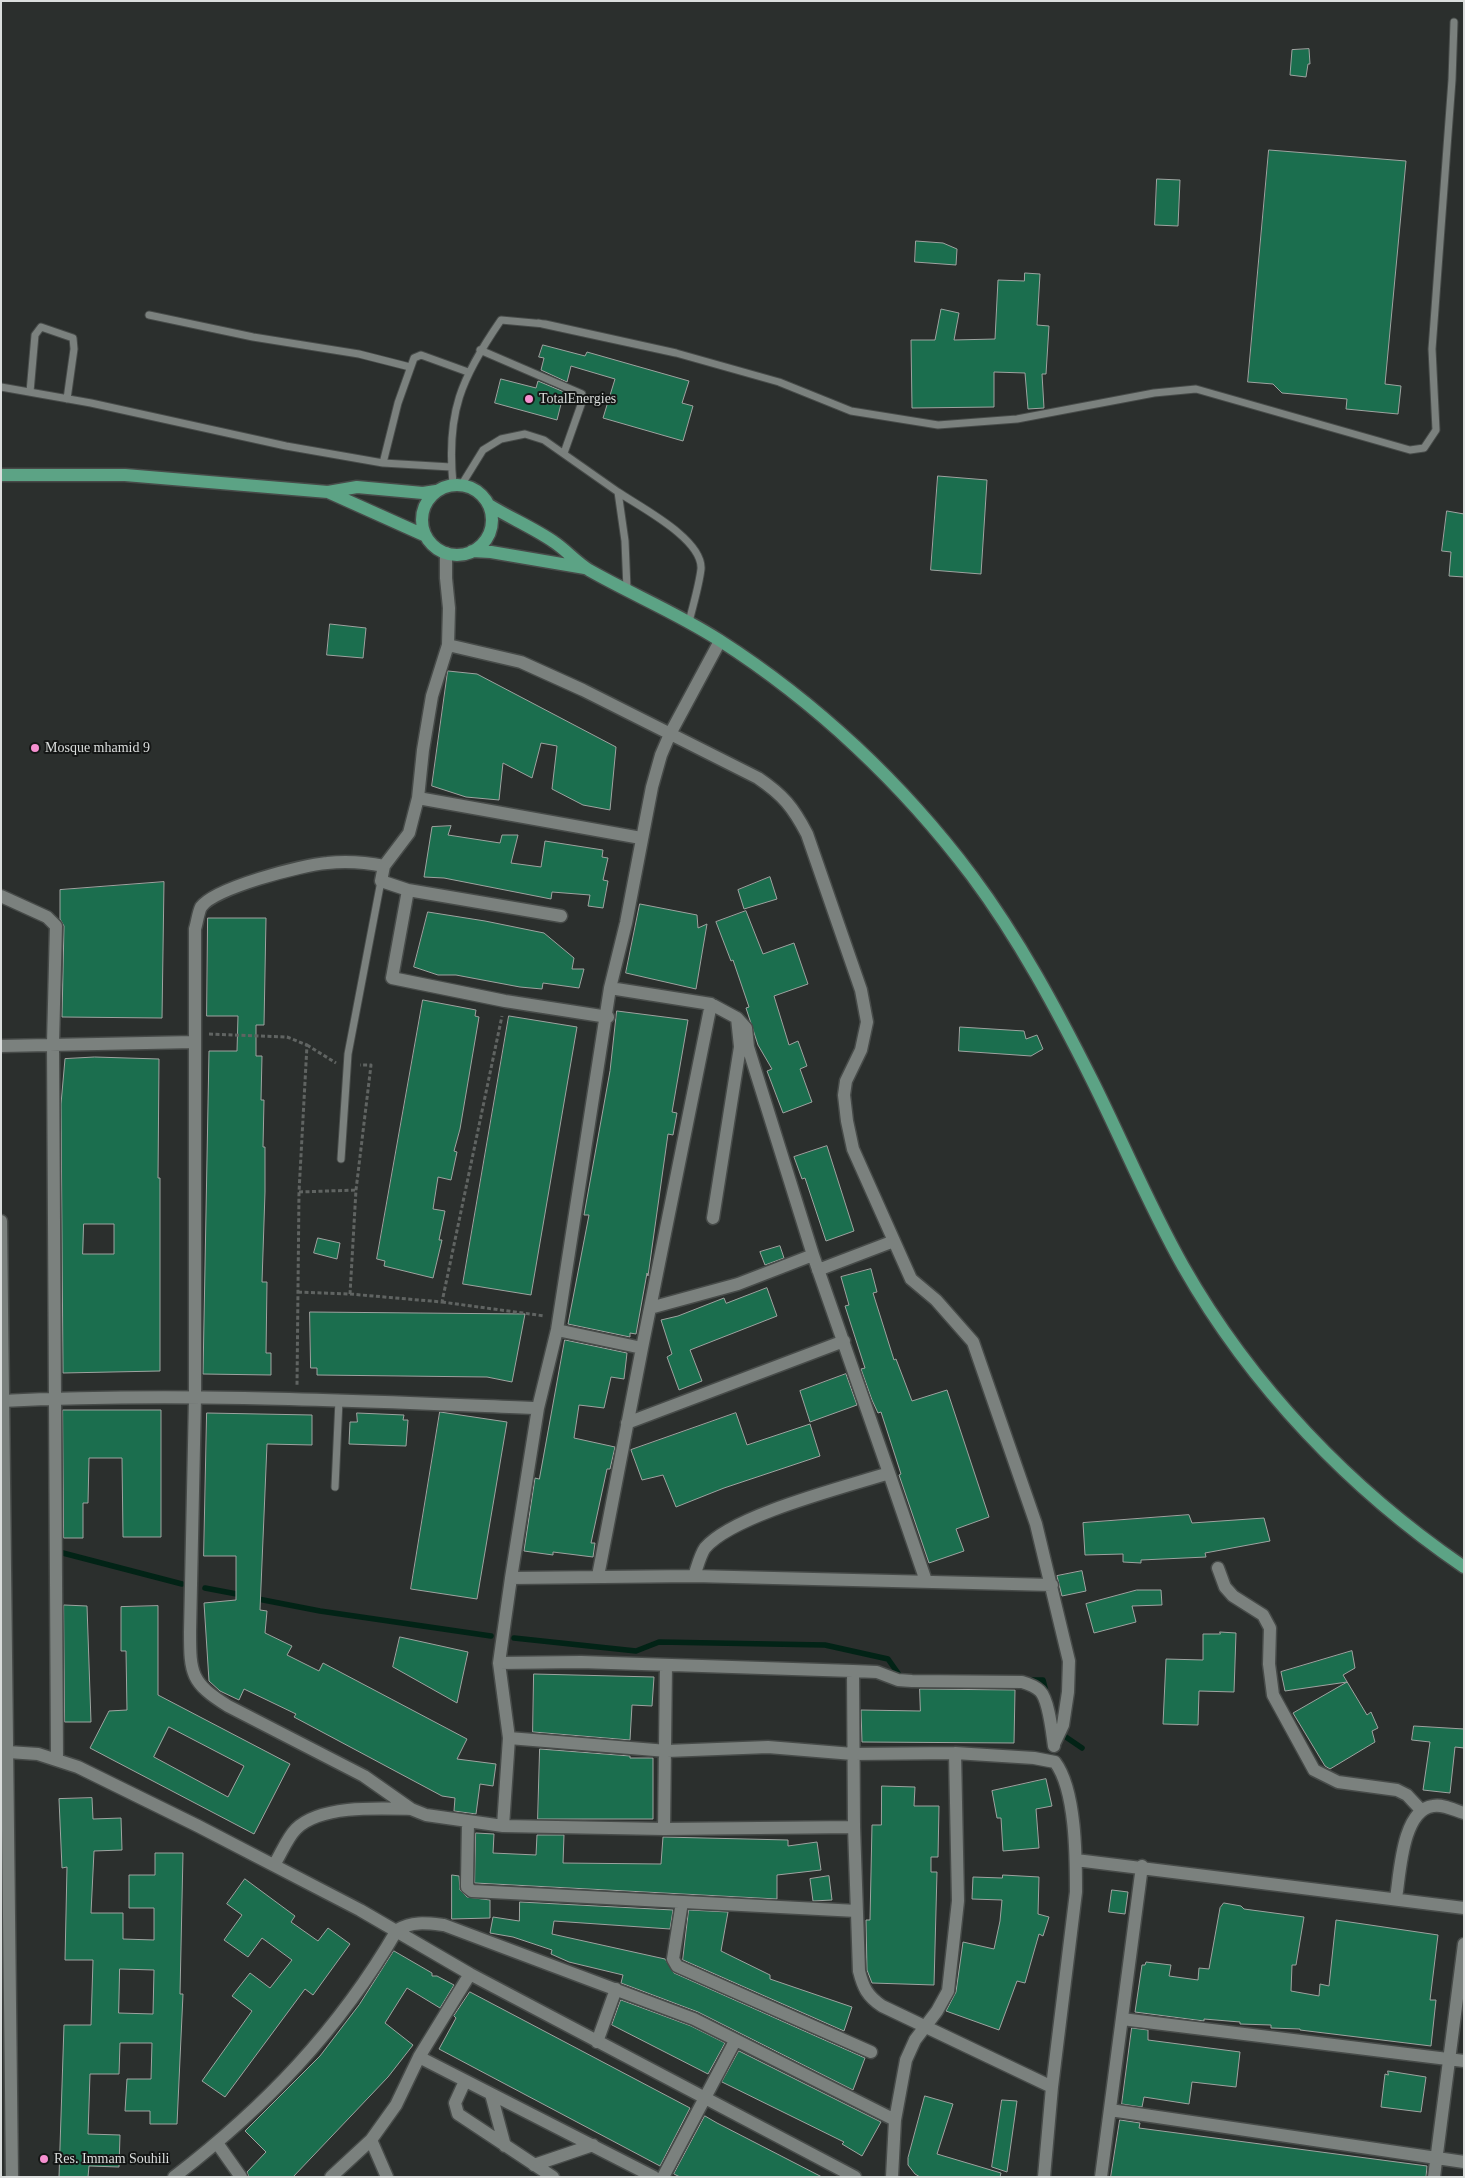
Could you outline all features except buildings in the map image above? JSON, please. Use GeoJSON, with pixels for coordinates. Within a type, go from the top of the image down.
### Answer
{"type":"FeatureCollection","features":[{"type":"Feature","properties":{"kind":"main road"},"geometry":{"type":"LineString","coordinates":[[1,476],[125,475],[328,492],[356,487],[423,492],[436,491],[457,484],[478,491],[490,505],[554,542],[585,568],[689,622],[720,641],[823,719],[872,762],[927,820],[973,878],[1016,943],[1056,1011],[1183,1266],[1222,1329],[1262,1380],[1312,1438],[1367,1493],[1421,1537],[1464,1567]]}},
{"type":"Feature","properties":{"kind":"main road"},"geometry":{"type":"LineString","coordinates":[[436,491],[427,501],[422,514],[426,536],[434,547],[446,553],[459,555],[472,552],[491,552],[585,568]]}},
{"type":"Feature","properties":{"kind":"main road"},"geometry":{"type":"LineString","coordinates":[[328,492],[426,536]]}},
{"type":"Feature","properties":{"kind":"main road"},"geometry":{"type":"LineString","coordinates":[[472,552],[483,544],[492,528],[490,505]]}},
{"type":"Feature","properties":{"kind":"street"},"geometry":{"type":"LineString","coordinates":[[446,553],[445,572],[450,608],[448,644],[432,696],[423,750],[418,798],[409,834],[384,866],[381,881],[408,890],[561,916]]}},
{"type":"Feature","properties":{"kind":"street"},"geometry":{"type":"LineString","coordinates":[[503,1826],[509,1738],[499,1662],[538,1408],[558,1324],[608,1017],[610,988],[626,923],[641,838],[660,755],[720,641]]}},
{"type":"Feature","properties":{"kind":"street"},"geometry":{"type":"LineString","coordinates":[[448,644],[521,662],[758,778],[780,793],[795,810],[807,834],[861,990],[867,1022],[861,1050],[846,1081],[844,1095],[853,1149],[911,1279],[936,1300],[973,1342],[1033,1515],[1052,1585],[1069,1661],[1068,1692],[1063,1726],[1054,1744]]}},
{"type":"Feature","properties":{"kind":"street"},"geometry":{"type":"LineString","coordinates":[[418,798],[641,838]]}},
{"type":"Feature","properties":{"kind":"street"},"geometry":{"type":"LineString","coordinates":[[384,866],[360,862],[325,863],[288,871],[214,895],[201,908],[195,929],[195,1398],[190,1632],[190,1660],[195,1680],[210,1694],[228,1706],[364,1776],[411,1809],[426,1815],[503,1826],[664,1829],[854,1827]]}},
{"type":"Feature","properties":{"kind":"street"},"geometry":{"type":"LineString","coordinates":[[408,890],[392,978],[505,1001],[608,1017]]}},
{"type":"Feature","properties":{"kind":"street"},"geometry":{"type":"LineString","coordinates":[[1,896],[47,917],[56,926],[53,1043],[57,1759]]}},
{"type":"Feature","properties":{"kind":"street"},"geometry":{"type":"LineString","coordinates":[[610,988],[711,1004],[737,1018],[746,1028],[748,1047],[813,1255],[844,1340],[926,1582]]}},
{"type":"Feature","properties":{"kind":"street"},"geometry":{"type":"LineString","coordinates":[[598,1576],[711,1004]]}},
{"type":"Feature","properties":{"kind":"street"},"geometry":{"type":"LineString","coordinates":[[713,1218],[740,1047],[737,1018]]}},
{"type":"Feature","properties":{"kind":"street"},"geometry":{"type":"LineString","coordinates":[[1,1046],[195,1038]]}},
{"type":"Feature","properties":{"kind":"street"},"geometry":{"type":"LineString","coordinates":[[1,1221],[4,1630],[8,1752],[12,2177]]}},
{"type":"Feature","properties":{"kind":"street"},"geometry":{"type":"LineString","coordinates":[[818,1270],[894,1241]]}},
{"type":"Feature","properties":{"kind":"street"},"geometry":{"type":"LineString","coordinates":[[650,1308],[738,1284],[813,1255]]}},
{"type":"Feature","properties":{"kind":"street"},"geometry":{"type":"LineString","coordinates":[[558,1324],[642,1348]]}},
{"type":"Feature","properties":{"kind":"street"},"geometry":{"type":"LineString","coordinates":[[627,1423],[844,1340]]}},
{"type":"Feature","properties":{"kind":"street"},"geometry":{"type":"LineString","coordinates":[[2,1401],[55,1398],[297,1399],[538,1408]]}},
{"type":"Feature","properties":{"kind":"street"},"geometry":{"type":"LineString","coordinates":[[694,1576],[704,1549],[722,1533],[750,1519],[889,1473]]}},
{"type":"Feature","properties":{"kind":"street"},"geometry":{"type":"LineString","coordinates":[[1218,1568],[1225,1587],[1233,1596],[1263,1615],[1270,1628],[1269,1664],[1273,1694],[1314,1770],[1338,1782],[1397,1790],[1408,1794],[1421,1810]]}},
{"type":"Feature","properties":{"kind":"street"},"geometry":{"type":"LineString","coordinates":[[511,1578],[694,1576],[1052,1585]]}},
{"type":"Feature","properties":{"kind":"street"},"geometry":{"type":"LineString","coordinates":[[499,1662],[877,1672],[898,1680],[912,1681],[1008,1681],[1032,1684],[1040,1691],[1045,1699],[1054,1744],[1055,1762],[1066,1783],[1076,1860],[1074,1923],[1052,2086],[1044,2177]]}},
{"type":"Feature","properties":{"kind":"street"},"geometry":{"type":"LineString","coordinates":[[664,1829],[667,1750],[666,1665]]}},
{"type":"Feature","properties":{"kind":"street"},"geometry":{"type":"LineString","coordinates":[[853,1671],[854,1827],[859,1971],[864,1989],[877,2002],[1052,2086]]}},
{"type":"Feature","properties":{"kind":"street"},"geometry":{"type":"LineString","coordinates":[[509,1738],[667,1750],[768,1747],[853,1754],[955,1754],[1034,1758],[1055,1762]]}},
{"type":"Feature","properties":{"kind":"street"},"geometry":{"type":"LineString","coordinates":[[8,1752],[38,1754],[78,1766],[274,1865],[397,1930],[470,1974],[855,2177]]}},
{"type":"Feature","properties":{"kind":"street"},"geometry":{"type":"LineString","coordinates":[[892,2177],[895,2120],[906,2060],[924,2025],[938,2011],[948,1991],[958,1901],[955,1754]]}},
{"type":"Feature","properties":{"kind":"street"},"geometry":{"type":"LineString","coordinates":[[1396,1898],[1407,1834],[1414,1818],[1421,1810],[1436,1805],[1464,1813]]}},
{"type":"Feature","properties":{"kind":"street"},"geometry":{"type":"LineString","coordinates":[[274,1865],[295,1829],[310,1818],[332,1813],[377,1808],[411,1809]]}},
{"type":"Feature","properties":{"kind":"street"},"geometry":{"type":"LineString","coordinates":[[468,1822],[467,1882],[469,1890],[857,1911]]}},
{"type":"Feature","properties":{"kind":"street"},"geometry":{"type":"LineString","coordinates":[[1076,1860],[1142,1866],[1464,1908]]}},
{"type":"Feature","properties":{"kind":"street"},"geometry":{"type":"LineString","coordinates":[[1101,2177],[1142,1866]]}},
{"type":"Feature","properties":{"kind":"street"},"geometry":{"type":"LineString","coordinates":[[682,1902],[674,1959],[677,1966],[871,2052]]}},
{"type":"Feature","properties":{"kind":"street"},"geometry":{"type":"LineString","coordinates":[[174,2177],[217,2143],[322,2040],[355,1997],[397,1930],[406,1925],[422,1922],[444,1926],[694,2019],[895,2120]]}},
{"type":"Feature","properties":{"kind":"street"},"geometry":{"type":"LineString","coordinates":[[1434,2177],[1464,1944]]}},
{"type":"Feature","properties":{"kind":"street"},"geometry":{"type":"LineString","coordinates":[[331,2177],[371,2140],[396,2105],[419,2057],[470,1974]]}},
{"type":"Feature","properties":{"kind":"street"},"geometry":{"type":"LineString","coordinates":[[597,2042],[616,1989]]}},
{"type":"Feature","properties":{"kind":"street"},"geometry":{"type":"LineString","coordinates":[[1122,2019],[1464,2061]]}},
{"type":"Feature","properties":{"kind":"street"},"geometry":{"type":"LineString","coordinates":[[663,2177],[735,2041]]}},
{"type":"Feature","properties":{"kind":"street"},"geometry":{"type":"LineString","coordinates":[[419,2057],[651,2176]]}},
{"type":"Feature","properties":{"kind":"street"},"geometry":{"type":"LineString","coordinates":[[465,2081],[454,2103],[455,2111],[553,2177]]}},
{"type":"Feature","properties":{"kind":"street"},"geometry":{"type":"LineString","coordinates":[[492,2094],[505,2146]]}},
{"type":"Feature","properties":{"kind":"street"},"geometry":{"type":"LineString","coordinates":[[1110,2110],[1464,2162]]}},
{"type":"Feature","properties":{"kind":"street"},"geometry":{"type":"LineString","coordinates":[[371,2140],[387,2177]]}},
{"type":"Feature","properties":{"kind":"street"},"geometry":{"type":"LineString","coordinates":[[217,2143],[241,2177]]}},
{"type":"Feature","properties":{"kind":"street"},"geometry":{"type":"LineString","coordinates":[[534,2165],[593,2145]]}},
{"type":"Feature","properties":{"kind":"lane"},"geometry":{"type":"LineString","coordinates":[[457,484],[451,467],[450,445],[457,404],[468,372],[480,350],[501,320],[538,323],[676,353],[779,382],[851,411],[938,425],[1017,419],[1154,393],[1196,389],[1410,450],[1424,448],[1436,430],[1432,350],[1452,80],[1454,22]]}},
{"type":"Feature","properties":{"kind":"lane"},"geometry":{"type":"LineString","coordinates":[[149,315],[253,337],[359,354],[410,367]]}},
{"type":"Feature","properties":{"kind":"lane"},"geometry":{"type":"LineString","coordinates":[[30,392],[35,334],[41,327],[73,338],[74,349],[67,399]]}},
{"type":"Feature","properties":{"kind":"lane"},"geometry":{"type":"LineString","coordinates":[[480,350],[582,394],[582,402],[564,453]]}},
{"type":"Feature","properties":{"kind":"lane"},"geometry":{"type":"LineString","coordinates":[[383,462],[414,358],[421,355],[468,372]]}},
{"type":"Feature","properties":{"kind":"lane"},"geometry":{"type":"LineString","coordinates":[[1,387],[67,399],[286,446],[383,462],[451,467]]}},
{"type":"Feature","properties":{"kind":"lane"},"geometry":{"type":"LineString","coordinates":[[457,484],[483,450],[501,438],[525,434],[544,440],[684,537],[695,550],[701,567],[689,622]]}},
{"type":"Feature","properties":{"kind":"lane"},"geometry":{"type":"LineString","coordinates":[[618,492],[625,541],[627,589]]}},
{"type":"Feature","properties":{"kind":"lane"},"geometry":{"type":"LineString","coordinates":[[340,1159],[347,1065],[354,1013],[381,881]]}},
{"type":"Feature","properties":{"kind":"lane"},"geometry":{"type":"LineString","coordinates":[[335,1487],[339,1400]]}},
{"type":"Feature","properties":{"kind":"path"},"geometry":{"type":"LineString","coordinates":[[442,1302],[505,1001]]}},
{"type":"Feature","properties":{"kind":"path"},"geometry":{"type":"LineString","coordinates":[[195,1038],[287,1037],[307,1044],[339,1064],[371,1065],[356,1190],[350,1294]]}},
{"type":"Feature","properties":{"kind":"path"},"geometry":{"type":"LineString","coordinates":[[297,1399],[299,1192],[307,1044]]}},
{"type":"Feature","properties":{"kind":"path"},"geometry":{"type":"LineString","coordinates":[[299,1192],[356,1190]]}},
{"type":"Feature","properties":{"kind":"path"},"geometry":{"type":"LineString","coordinates":[[298,1292],[350,1294],[442,1302],[558,1324]]}},
{"type":"Feature","properties":{"kind":"waterway"},"geometry":{"type":"LineString","coordinates":[[59,1552],[182,1584]]}},
{"type":"Feature","properties":{"kind":"waterway"},"geometry":{"type":"LineString","coordinates":[[205,1588],[242,1595]]}},
{"type":"Feature","properties":{"kind":"waterway"},"geometry":{"type":"LineString","coordinates":[[253,1598],[320,1611],[491,1636]]}},
{"type":"Feature","properties":{"kind":"waterway"},"geometry":{"type":"LineString","coordinates":[[514,1638],[636,1651],[659,1642],[825,1645],[888,1659],[900,1676]]}},
{"type":"Feature","properties":{"kind":"waterway"},"geometry":{"type":"LineString","coordinates":[[1030,1680],[1043,1680],[1046,1692]]}},
{"type":"Feature","properties":{"kind":"waterway"},"geometry":{"type":"LineString","coordinates":[[1060,1733],[1082,1748]]}},
{"type":"Feature","properties":{"kind":"place","name":"TotalEnergies"},"geometry":{"type":"Point","coordinates":[529,399]}},
{"type":"Feature","properties":{"kind":"place","name":"Mosque mhamid 9"},"geometry":{"type":"Point","coordinates":[35,748]}},
{"type":"Feature","properties":{"kind":"place","name":"Res. Immam Souhili"},"geometry":{"type":"Point","coordinates":[44,2159]}}]}
